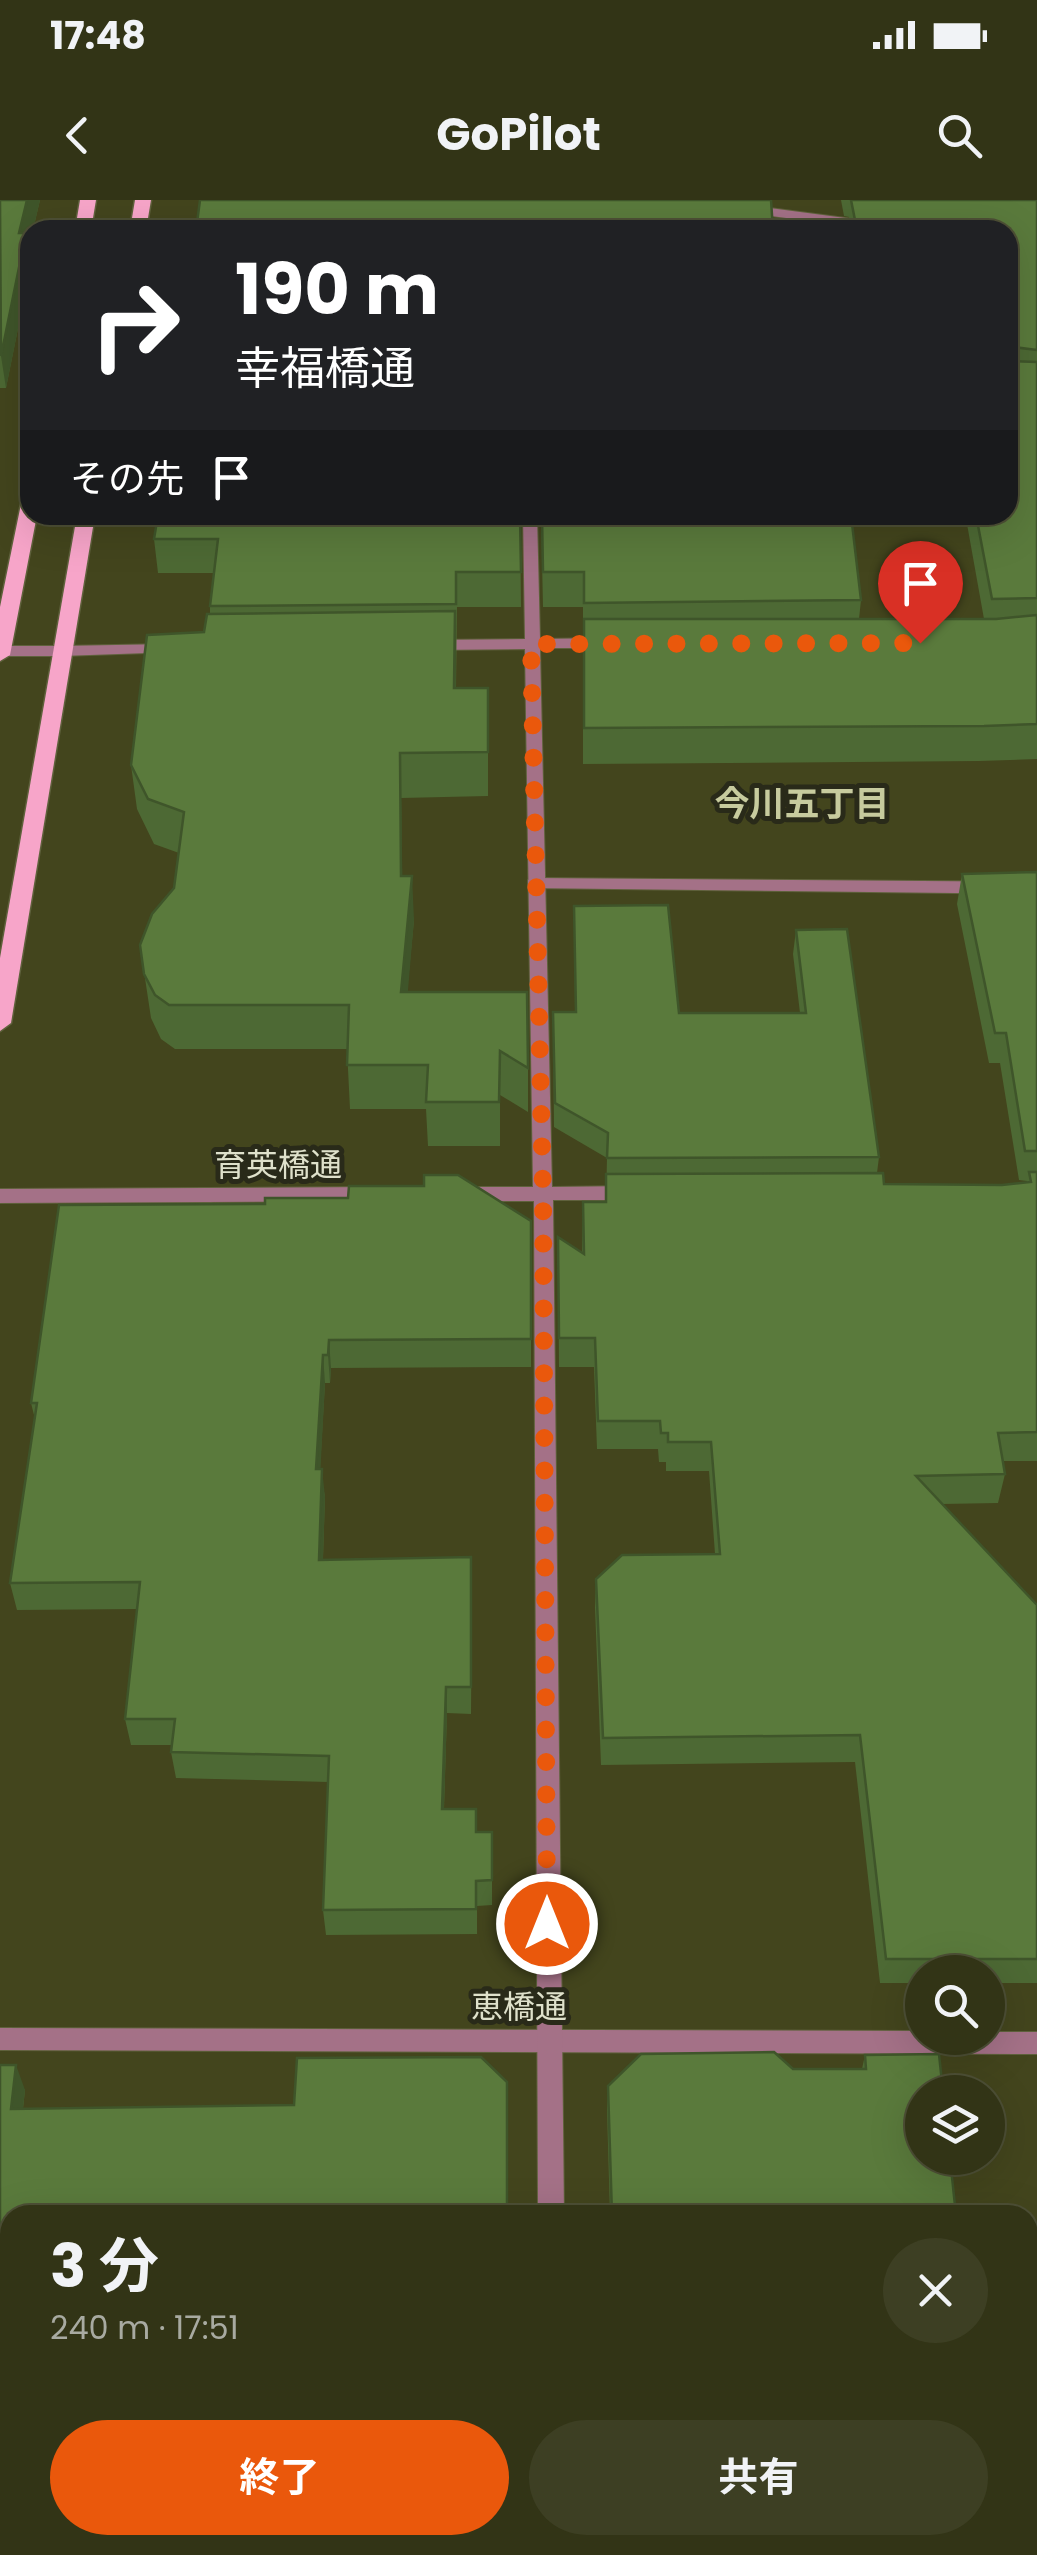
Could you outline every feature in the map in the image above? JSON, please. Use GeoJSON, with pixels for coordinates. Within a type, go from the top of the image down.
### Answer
{"type":"FeatureCollection","features":[{"type":"Feature","properties":{"kind":"main road"},"geometry":{"type":"LineString","coordinates":[[0,652],[26,525]]}},
{"type":"Feature","properties":{"kind":"main road"},"geometry":{"type":"LineString","coordinates":[[0,1023],[84,525]]}},
{"type":"Feature","properties":{"kind":"street"},"geometry":{"type":"LineString","coordinates":[[738,208],[818,220]]}},
{"type":"Feature","properties":{"kind":"street"},"geometry":{"type":"LineString","coordinates":[[530,525],[534,884],[543,1194],[551,2205]]}},
{"type":"Feature","properties":{"kind":"street"},"geometry":{"type":"LineString","coordinates":[[413,645],[628,644]]}},
{"type":"Feature","properties":{"kind":"street"},"geometry":{"type":"LineString","coordinates":[[0,652],[196,648]]}},
{"type":"Feature","properties":{"kind":"street"},"geometry":{"type":"LineString","coordinates":[[534,884],[1037,888]]}},
{"type":"Feature","properties":{"kind":"street"},"geometry":{"type":"LineString","coordinates":[[446,1194],[642,1193]]}},
{"type":"Feature","properties":{"kind":"street","name":"育英橋通"},"geometry":{"type":"LineString","coordinates":[[0,1196],[389,1194]]}},
{"type":"Feature","properties":{"kind":"street","name":"恵橋通"},"geometry":{"type":"LineString","coordinates":[[0,2039],[1037,2042]]}},
{"type":"Feature","properties":{"kind":"building"},"geometry":{"type":"Polygon","coordinates":[[[0,200],[27,200],[20,220],[20,263],[1,356],[0,200]]]}},
{"type":"Feature","properties":{"kind":"building"},"geometry":{"type":"Polygon","coordinates":[[[200,200],[771,200],[772,220],[197,220],[200,200]]]}},
{"type":"Feature","properties":{"kind":"building"},"geometry":{"type":"Polygon","coordinates":[[[851,200],[1037,200],[1037,350],[1018,348],[1018,220],[855,220],[851,200]]]}},
{"type":"Feature","properties":{"kind":"building"},"geometry":{"type":"Polygon","coordinates":[[[1018,361],[1037,362],[1037,598],[992,599],[978,525],[1018,525],[1018,361]]]}},
{"type":"Feature","properties":{"kind":"building"},"geometry":{"type":"Polygon","coordinates":[[[156,525],[520,525],[521,572],[456,572],[456,604],[210,606],[218,539],[154,539],[156,525]]]}},
{"type":"Feature","properties":{"kind":"building"},"geometry":{"type":"Polygon","coordinates":[[[542,525],[852,525],[861,600],[584,603],[584,572],[543,572],[542,525]]]}},
{"type":"Feature","properties":{"kind":"building"},"geometry":{"type":"Polygon","coordinates":[[[455,611],[454,688],[488,688],[488,752],[400,753],[401,876],[412,876],[401,992],[527,992],[528,1068],[500,1051],[499,1102],[426,1102],[428,1065],[347,1065],[349,1005],[169,1005],[155,995],[144,974],[140,945],[152,914],[174,888],[184,812],[148,799],[131,765],[147,635],[204,632],[207,614],[455,611]]]}},
{"type":"Feature","properties":{"kind":"building"},"geometry":{"type":"Polygon","coordinates":[[[1037,615],[1037,724],[584,728],[584,619],[996,619],[1037,615]]]}},
{"type":"Feature","properties":{"kind":"building"},"geometry":{"type":"Polygon","coordinates":[[[1037,872],[1037,1151],[1025,1151],[1006,1033],[995,1033],[962,874],[1037,872]]]}},
{"type":"Feature","properties":{"kind":"building"},"geometry":{"type":"Polygon","coordinates":[[[668,905],[679,1013],[806,1013],[796,930],[847,929],[879,1157],[607,1158],[608,1133],[555,1103],[553,1012],[576,1012],[574,906],[668,905]]]}},
{"type":"Feature","properties":{"kind":"building"},"geometry":{"type":"Polygon","coordinates":[[[1029,1172],[1037,1172],[1037,1432],[998,1433],[1005,1474],[916,1476],[1037,1605],[1037,1959],[1005,1959],[1005,1955],[905,1955],[905,1959],[886,1959],[860,1735],[603,1738],[596,1579],[622,1555],[720,1554],[711,1442],[668,1442],[668,1433],[661,1433],[660,1421],[598,1421],[595,1338],[559,1338],[558,1237],[584,1254],[583,1202],[606,1202],[606,1174],[883,1173],[884,1184],[1031,1182],[1029,1172]]]}},
{"type":"Feature","properties":{"kind":"building"},"geometry":{"type":"Polygon","coordinates":[[[424,1175],[458,1175],[531,1221],[531,1339],[329,1340],[328,1355],[323,1355],[316,1469],[322,1469],[319,1560],[471,1557],[471,1687],[446,1687],[442,1809],[476,1809],[476,1832],[492,1832],[492,1880],[476,1881],[476,1909],[323,1910],[329,1756],[171,1752],[175,1719],[125,1719],[140,1582],[10,1583],[37,1403],[31,1403],[59,1205],[265,1204],[265,1198],[348,1198],[349,1186],[424,1186],[424,1175]]]}},
{"type":"Feature","properties":{"kind":"building"},"geometry":{"type":"Polygon","coordinates":[[[774,2052],[793,2069],[866,2069],[865,2055],[939,2055],[941,2075],[905,2075],[905,2175],[952,2175],[955,2205],[612,2205],[608,2086],[641,2054],[774,2052]]]}},
{"type":"Feature","properties":{"kind":"building"},"geometry":{"type":"Polygon","coordinates":[[[481,2057],[507,2082],[507,2205],[0,2205],[0,2065],[16,2065],[11,2109],[294,2105],[297,2058],[481,2057]]]}},
{"type":"Feature","properties":{"kind":"district","name":"今川五丁目"},"geometry":{"type":"Point","coordinates":[802,804]}},
{"type":"Feature","properties":{"kind":"route"},"geometry":{"type":"LineString","coordinates":[[547,1924],[543,1194],[531,644],[920,643]]}}]}
